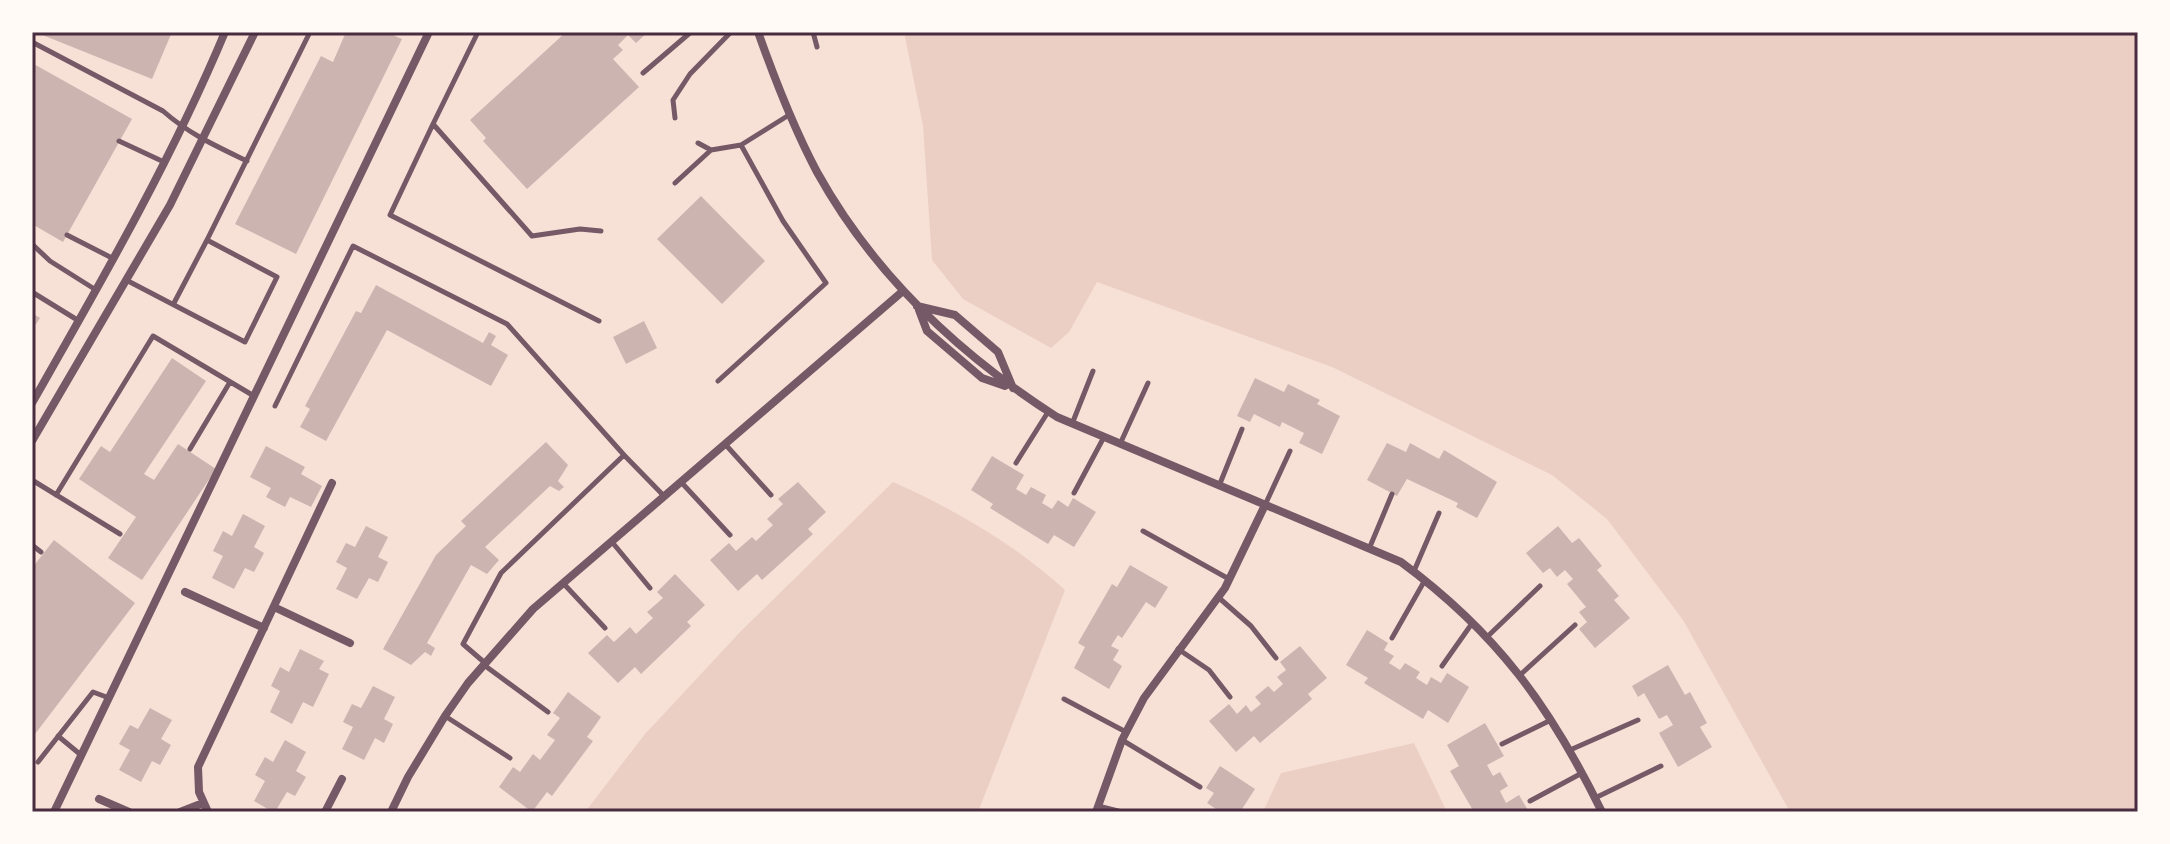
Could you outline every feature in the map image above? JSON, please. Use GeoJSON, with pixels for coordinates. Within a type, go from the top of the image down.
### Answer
{"type":"FeatureCollection","features":[{"type":"Feature","properties":{"kind":"street"},"geometry":{"type":"LineString","coordinates":[[32,403],[114,259],[182,127],[225,32]]}},
{"type":"Feature","properties":{"kind":"street"},"geometry":{"type":"LineString","coordinates":[[32,441],[128,281],[203,141],[255,32]]}},
{"type":"Feature","properties":{"kind":"street"},"geometry":{"type":"LineString","coordinates":[[54,812],[429,32]]}},
{"type":"Feature","properties":{"kind":"street"},"geometry":{"type":"LineString","coordinates":[[758,32],[789,115],[818,173],[845,217],[917,306],[927,331],[982,378],[1013,389],[1072,424],[1401,562],[1473,622],[1520,675],[1552,719],[1602,812]]}},
{"type":"Feature","properties":{"kind":"street"},"geometry":{"type":"LineString","coordinates":[[391,812],[445,716],[484,664],[533,609],[903,291]]}},
{"type":"Feature","properties":{"kind":"street"},"geometry":{"type":"LineString","coordinates":[[917,306],[955,315],[998,352],[1013,389]]}},
{"type":"Feature","properties":{"kind":"street"},"geometry":{"type":"LineString","coordinates":[[208,812],[197,779],[198,767],[332,483]]}},
{"type":"Feature","properties":{"kind":"street"},"geometry":{"type":"LineString","coordinates":[[1097,809],[1124,736],[1144,698],[1230,580],[1265,505]]}},
{"type":"Feature","properties":{"kind":"street"},"geometry":{"type":"LineString","coordinates":[[185,592],[264,628]]}},
{"type":"Feature","properties":{"kind":"street"},"geometry":{"type":"LineString","coordinates":[[274,607],[350,643]]}},
{"type":"Feature","properties":{"kind":"street"},"geometry":{"type":"LineString","coordinates":[[325,812],[342,779]]}},
{"type":"Feature","properties":{"kind":"street"},"geometry":{"type":"LineString","coordinates":[[99,799],[129,812]]}},
{"type":"Feature","properties":{"kind":"street"},"geometry":{"type":"LineString","coordinates":[[180,812],[203,803]]}},
{"type":"Feature","properties":{"kind":"lane"},"geometry":{"type":"LineString","coordinates":[[174,303],[310,32]]}},
{"type":"Feature","properties":{"kind":"lane"},"geometry":{"type":"LineString","coordinates":[[478,32],[390,215],[599,321]]}},
{"type":"Feature","properties":{"kind":"lane"},"geometry":{"type":"LineString","coordinates":[[643,73],[691,32]]}},
{"type":"Feature","properties":{"kind":"lane"},"geometry":{"type":"LineString","coordinates":[[675,118],[673,100],[690,74],[731,32]]}},
{"type":"Feature","properties":{"kind":"lane"},"geometry":{"type":"LineString","coordinates":[[813,32],[817,47]]}},
{"type":"Feature","properties":{"kind":"lane"},"geometry":{"type":"LineString","coordinates":[[32,42],[163,111],[203,141],[247,161]]}},
{"type":"Feature","properties":{"kind":"lane"},"geometry":{"type":"LineString","coordinates":[[675,183],[711,150],[741,145],[789,115]]}},
{"type":"Feature","properties":{"kind":"lane"},"geometry":{"type":"LineString","coordinates":[[433,124],[532,236],[580,229],[601,231]]}},
{"type":"Feature","properties":{"kind":"lane"},"geometry":{"type":"LineString","coordinates":[[119,141],[164,162]]}},
{"type":"Feature","properties":{"kind":"lane"},"geometry":{"type":"LineString","coordinates":[[698,143],[711,150]]}},
{"type":"Feature","properties":{"kind":"lane"},"geometry":{"type":"LineString","coordinates":[[718,381],[826,283],[783,221],[741,145]]}},
{"type":"Feature","properties":{"kind":"lane"},"geometry":{"type":"LineString","coordinates":[[67,235],[114,259]]}},
{"type":"Feature","properties":{"kind":"lane"},"geometry":{"type":"LineString","coordinates":[[128,281],[245,342],[277,277],[207,240]]}},
{"type":"Feature","properties":{"kind":"lane"},"geometry":{"type":"LineString","coordinates":[[32,244],[50,261],[96,290]]}},
{"type":"Feature","properties":{"kind":"lane"},"geometry":{"type":"LineString","coordinates":[[275,406],[353,246],[507,324],[664,496]]}},
{"type":"Feature","properties":{"kind":"lane"},"geometry":{"type":"LineString","coordinates":[[32,292],[79,321]]}},
{"type":"Feature","properties":{"kind":"lane"},"geometry":{"type":"LineString","coordinates":[[56,495],[153,336],[254,396]]}},
{"type":"Feature","properties":{"kind":"lane"},"geometry":{"type":"LineString","coordinates":[[1072,424],[1093,371]]}},
{"type":"Feature","properties":{"kind":"lane"},"geometry":{"type":"LineString","coordinates":[[190,449],[230,382]]}},
{"type":"Feature","properties":{"kind":"lane"},"geometry":{"type":"LineString","coordinates":[[1120,444],[1148,383]]}},
{"type":"Feature","properties":{"kind":"lane"},"geometry":{"type":"LineString","coordinates":[[1016,463],[1048,412]]}},
{"type":"Feature","properties":{"kind":"lane"},"geometry":{"type":"LineString","coordinates":[[1219,486],[1242,429]]}},
{"type":"Feature","properties":{"kind":"lane"},"geometry":{"type":"LineString","coordinates":[[1074,493],[1104,437]]}},
{"type":"Feature","properties":{"kind":"lane"},"geometry":{"type":"LineString","coordinates":[[725,444],[771,495]]}},
{"type":"Feature","properties":{"kind":"lane"},"geometry":{"type":"LineString","coordinates":[[1265,505],[1290,451]]}},
{"type":"Feature","properties":{"kind":"lane"},"geometry":{"type":"LineString","coordinates":[[548,712],[484,664],[463,644],[501,573],[624,455]]}},
{"type":"Feature","properties":{"kind":"lane"},"geometry":{"type":"LineString","coordinates":[[32,480],[120,534]]}},
{"type":"Feature","properties":{"kind":"lane"},"geometry":{"type":"LineString","coordinates":[[681,482],[730,535]]}},
{"type":"Feature","properties":{"kind":"lane"},"geometry":{"type":"LineString","coordinates":[[1369,549],[1392,494]]}},
{"type":"Feature","properties":{"kind":"lane"},"geometry":{"type":"LineString","coordinates":[[1413,572],[1439,513]]}},
{"type":"Feature","properties":{"kind":"lane"},"geometry":{"type":"LineString","coordinates":[[1143,531],[1230,580]]}},
{"type":"Feature","properties":{"kind":"lane"},"geometry":{"type":"LineString","coordinates":[[611,542],[650,588]]}},
{"type":"Feature","properties":{"kind":"lane"},"geometry":{"type":"LineString","coordinates":[[32,545],[41,552]]}},
{"type":"Feature","properties":{"kind":"lane"},"geometry":{"type":"LineString","coordinates":[[1392,638],[1425,580]]}},
{"type":"Feature","properties":{"kind":"lane"},"geometry":{"type":"LineString","coordinates":[[563,583],[605,628]]}},
{"type":"Feature","properties":{"kind":"lane"},"geometry":{"type":"LineString","coordinates":[[1487,637],[1540,586]]}},
{"type":"Feature","properties":{"kind":"lane"},"geometry":{"type":"LineString","coordinates":[[1218,597],[1251,626],[1276,658]]}},
{"type":"Feature","properties":{"kind":"lane"},"geometry":{"type":"LineString","coordinates":[[1442,666],[1473,622]]}},
{"type":"Feature","properties":{"kind":"lane"},"geometry":{"type":"LineString","coordinates":[[1520,675],[1575,625]]}},
{"type":"Feature","properties":{"kind":"lane"},"geometry":{"type":"LineString","coordinates":[[1178,649],[1209,670],[1230,697]]}},
{"type":"Feature","properties":{"kind":"lane"},"geometry":{"type":"LineString","coordinates":[[38,762],[93,692],[109,698]]}},
{"type":"Feature","properties":{"kind":"lane"},"geometry":{"type":"LineString","coordinates":[[1064,699],[1200,787]]}},
{"type":"Feature","properties":{"kind":"lane"},"geometry":{"type":"LineString","coordinates":[[445,716],[510,758]]}},
{"type":"Feature","properties":{"kind":"lane"},"geometry":{"type":"LineString","coordinates":[[1502,744],[1552,719]]}},
{"type":"Feature","properties":{"kind":"lane"},"geometry":{"type":"LineString","coordinates":[[1570,750],[1638,720]]}},
{"type":"Feature","properties":{"kind":"lane"},"geometry":{"type":"LineString","coordinates":[[58,736],[81,755]]}},
{"type":"Feature","properties":{"kind":"lane"},"geometry":{"type":"LineString","coordinates":[[1595,798],[1661,766]]}},
{"type":"Feature","properties":{"kind":"lane"},"geometry":{"type":"LineString","coordinates":[[1530,801],[1583,772]]}},
{"type":"Feature","properties":{"kind":"lane"},"geometry":{"type":"LineString","coordinates":[[1097,809],[1122,812]]}},
{"type":"Feature","properties":{"kind":"shaded area"},"geometry":{"type":"Polygon","coordinates":[[[904,32],[2138,32],[2138,812],[1790,812],[1683,620],[1607,519],[1552,475],[1332,367],[1097,282],[1069,332],[1051,348],[963,299],[932,260],[923,126],[904,32]]]}},
{"type":"Feature","properties":{"kind":"shaded area"},"geometry":{"type":"Polygon","coordinates":[[[893,482],[984,529],[1065,590],[978,812],[585,812],[645,734],[742,630],[893,482]]]}},
{"type":"Feature","properties":{"kind":"shaded area"},"geometry":{"type":"Polygon","coordinates":[[[1414,743],[1447,812],[1263,812],[1281,773],[1414,743]]]}},
{"type":"Feature","properties":{"kind":"building"},"geometry":{"type":"Polygon","coordinates":[[[35,32],[172,32],[152,79],[35,32]]]}},
{"type":"Feature","properties":{"kind":"building"},"geometry":{"type":"Polygon","coordinates":[[[346,32],[386,32],[402,39],[296,254],[235,224],[321,56],[333,62],[346,32]]]}},
{"type":"Feature","properties":{"kind":"building"},"geometry":{"type":"Polygon","coordinates":[[[566,32],[648,32],[636,43],[628,35],[618,45],[623,50],[613,59],[639,87],[527,189],[483,141],[486,138],[470,120],[566,32]]]}},
{"type":"Feature","properties":{"kind":"building"},"geometry":{"type":"Polygon","coordinates":[[[32,63],[132,119],[63,242],[32,224],[32,63]]]}},
{"type":"Feature","properties":{"kind":"building"},"geometry":{"type":"Polygon","coordinates":[[[701,196],[765,261],[722,304],[657,239],[701,196]]]}},
{"type":"Feature","properties":{"kind":"building"},"geometry":{"type":"Polygon","coordinates":[[[376,285],[483,343],[489,332],[496,336],[491,345],[508,355],[491,386],[387,330],[326,441],[300,427],[310,409],[305,406],[356,311],[361,313],[376,285]]]}},
{"type":"Feature","properties":{"kind":"building"},"geometry":{"type":"Polygon","coordinates":[[[32,313],[40,318],[32,330],[32,313]]]}},
{"type":"Feature","properties":{"kind":"building"},"geometry":{"type":"Polygon","coordinates":[[[644,321],[657,348],[626,364],[613,337],[644,321]]]}},
{"type":"Feature","properties":{"kind":"building"},"geometry":{"type":"Polygon","coordinates":[[[172,358],[206,381],[144,474],[154,480],[178,444],[216,469],[142,580],[108,558],[136,517],[79,479],[101,446],[110,452],[172,358]]]}},
{"type":"Feature","properties":{"kind":"building"},"geometry":{"type":"Polygon","coordinates":[[[1255,378],[1284,392],[1288,384],[1320,400],[1317,404],[1340,416],[1322,454],[1299,443],[1304,433],[1282,422],[1280,427],[1254,414],[1250,422],[1237,416],[1255,378]]]}},
{"type":"Feature","properties":{"kind":"building"},"geometry":{"type":"Polygon","coordinates":[[[546,442],[568,465],[558,481],[564,487],[559,491],[550,486],[485,547],[499,560],[487,574],[471,565],[427,643],[435,648],[431,656],[425,652],[411,665],[383,649],[436,555],[466,526],[461,521],[546,442]]]}},
{"type":"Feature","properties":{"kind":"building"},"geometry":{"type":"Polygon","coordinates":[[[1387,443],[1406,452],[1410,443],[1439,459],[1444,450],[1497,482],[1477,518],[1456,507],[1458,503],[1407,479],[1397,496],[1367,480],[1387,443]]]}},
{"type":"Feature","properties":{"kind":"building"},"geometry":{"type":"Polygon","coordinates":[[[266,446],[305,467],[301,474],[322,486],[311,507],[290,497],[285,507],[266,497],[271,488],[250,477],[266,446]]]}},
{"type":"Feature","properties":{"kind":"building"},"geometry":{"type":"Polygon","coordinates":[[[992,456],[1024,475],[1016,489],[1026,495],[1031,487],[1046,495],[1042,503],[1052,509],[1058,500],[1068,507],[1073,498],[1096,512],[1074,547],[1054,535],[1048,544],[990,508],[993,504],[971,490],[992,456]]]}},
{"type":"Feature","properties":{"kind":"building"},"geometry":{"type":"Polygon","coordinates":[[[798,482],[826,512],[808,529],[813,534],[762,580],[757,574],[738,591],[710,560],[729,543],[736,551],[752,537],[756,541],[773,525],[767,519],[783,504],[778,499],[798,482]]]}},
{"type":"Feature","properties":{"kind":"building"},"geometry":{"type":"Polygon","coordinates":[[[243,514],[265,526],[254,547],[264,553],[254,572],[245,568],[234,589],[212,578],[223,556],[213,551],[223,531],[232,536],[243,514]]]}},
{"type":"Feature","properties":{"kind":"building"},"geometry":{"type":"Polygon","coordinates":[[[366,526],[388,537],[378,557],[388,562],[378,582],[369,578],[357,599],[336,589],[347,568],[336,562],[346,543],[355,547],[366,526]]]}},
{"type":"Feature","properties":{"kind":"building"},"geometry":{"type":"Polygon","coordinates":[[[1558,526],[1572,543],[1579,538],[1602,566],[1597,570],[1619,596],[1614,600],[1630,618],[1595,648],[1579,629],[1587,622],[1579,612],[1586,607],[1567,584],[1573,579],[1565,570],[1557,577],[1550,568],[1543,573],[1526,553],[1558,526]]]}},
{"type":"Feature","properties":{"kind":"building"},"geometry":{"type":"Polygon","coordinates":[[[54,540],[135,603],[32,738],[32,568],[54,540]]]}},
{"type":"Feature","properties":{"kind":"building"},"geometry":{"type":"Polygon","coordinates":[[[1130,565],[1168,587],[1155,608],[1146,602],[1122,638],[1118,635],[1111,646],[1119,650],[1113,660],[1122,666],[1109,689],[1074,668],[1085,647],[1078,643],[1112,584],[1117,587],[1130,565]]]}},
{"type":"Feature","properties":{"kind":"building"},"geometry":{"type":"Polygon","coordinates":[[[675,574],[705,605],[687,622],[691,626],[641,674],[635,667],[618,683],[588,653],[607,635],[614,642],[630,627],[636,634],[653,618],[647,612],[663,598],[657,592],[675,574]]]}},
{"type":"Feature","properties":{"kind":"building"},"geometry":{"type":"Polygon","coordinates":[[[1367,630],[1388,643],[1384,650],[1394,656],[1389,663],[1400,670],[1405,663],[1420,672],[1416,678],[1427,685],[1431,677],[1441,683],[1447,673],[1469,687],[1448,723],[1428,710],[1423,719],[1364,683],[1368,678],[1346,665],[1367,630]]]}},
{"type":"Feature","properties":{"kind":"building"},"geometry":{"type":"Polygon","coordinates":[[[1300,646],[1327,678],[1308,694],[1312,699],[1260,743],[1254,736],[1236,752],[1209,721],[1229,704],[1237,714],[1246,705],[1251,712],[1261,704],[1255,697],[1268,686],[1274,692],[1283,684],[1277,677],[1286,670],[1280,662],[1300,646]]]}},
{"type":"Feature","properties":{"kind":"building"},"geometry":{"type":"Polygon","coordinates":[[[300,649],[324,661],[319,669],[329,674],[313,707],[303,702],[292,724],[270,712],[280,691],[271,686],[280,667],[289,672],[300,649]]]}},
{"type":"Feature","properties":{"kind":"building"},"geometry":{"type":"Polygon","coordinates":[[[1668,665],[1685,695],[1690,692],[1707,723],[1700,727],[1712,747],[1678,767],[1659,733],[1673,725],[1667,715],[1659,719],[1644,693],[1638,697],[1632,686],[1668,665]]]}},
{"type":"Feature","properties":{"kind":"building"},"geometry":{"type":"Polygon","coordinates":[[[373,686],[395,697],[384,719],[393,724],[384,743],[375,738],[364,760],[342,749],[353,727],[343,722],[352,704],[361,708],[373,686]]]}},
{"type":"Feature","properties":{"kind":"building"},"geometry":{"type":"Polygon","coordinates":[[[568,692],[601,717],[587,737],[593,741],[552,796],[547,792],[532,812],[499,787],[513,767],[520,772],[533,754],[540,760],[555,740],[547,735],[560,718],[553,713],[568,692]]]}},
{"type":"Feature","properties":{"kind":"building"},"geometry":{"type":"Polygon","coordinates":[[[150,708],[172,720],[161,739],[171,745],[160,765],[152,761],[141,782],[119,770],[130,750],[119,744],[130,725],[138,729],[150,708]]]}},
{"type":"Feature","properties":{"kind":"building"},"geometry":{"type":"Polygon","coordinates":[[[1485,723],[1504,756],[1487,765],[1493,776],[1500,772],[1508,786],[1500,791],[1506,803],[1519,795],[1529,812],[1474,812],[1450,771],[1459,766],[1447,745],[1485,723]]]}},
{"type":"Feature","properties":{"kind":"building"},"geometry":{"type":"Polygon","coordinates":[[[285,740],[306,752],[296,771],[306,777],[295,796],[287,792],[273,812],[254,801],[265,781],[255,775],[265,757],[273,762],[285,740]]]}},
{"type":"Feature","properties":{"kind":"building"},"geometry":{"type":"Polygon","coordinates":[[[1220,766],[1255,789],[1242,809],[1247,812],[1213,812],[1216,809],[1207,803],[1214,793],[1206,788],[1220,766]]]}}]}
